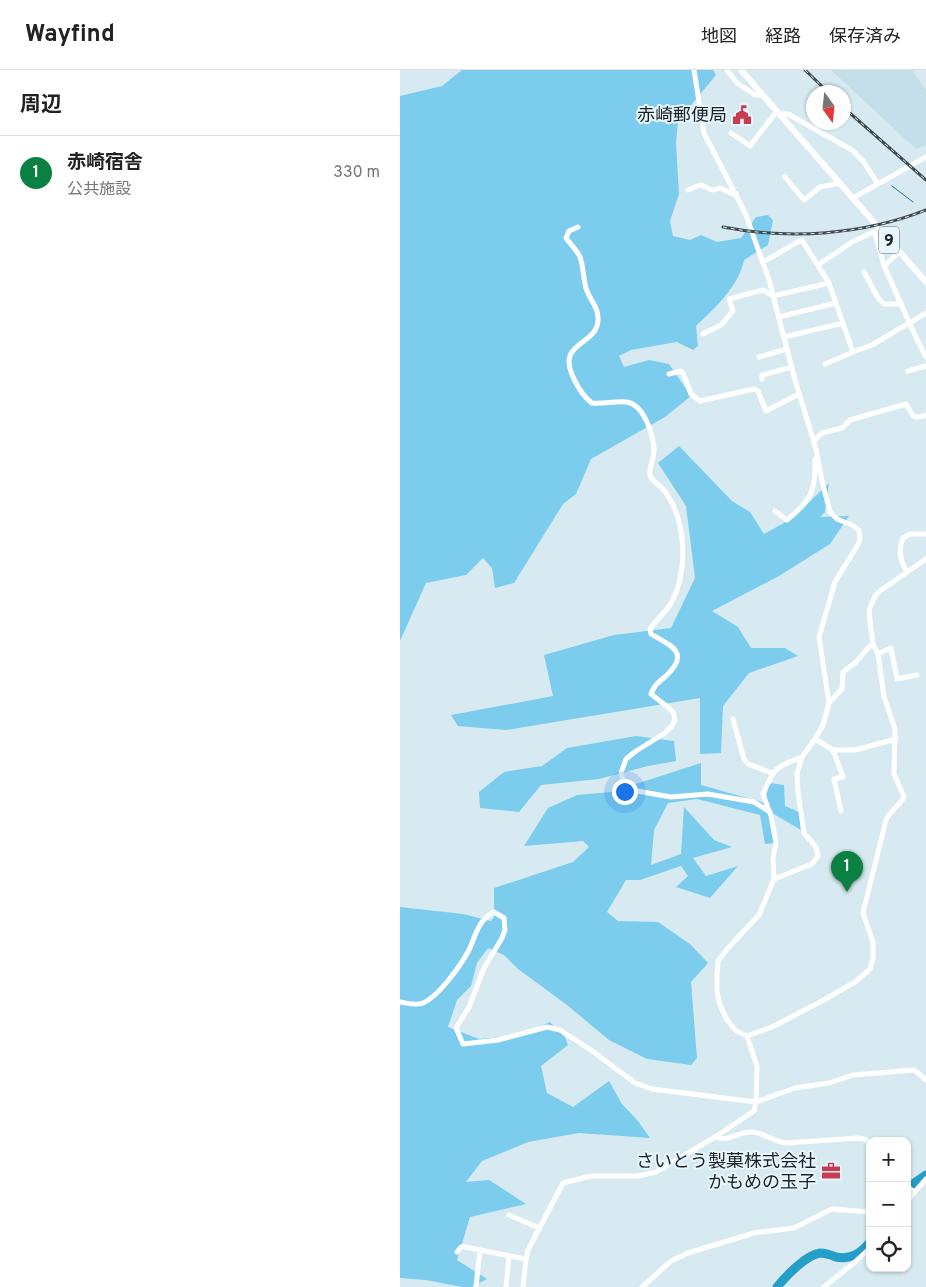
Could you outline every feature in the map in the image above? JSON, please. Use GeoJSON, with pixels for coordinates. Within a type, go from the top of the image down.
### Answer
{"type":"FeatureCollection","features":[{"type":"Feature","properties":{"kind":"main road","name":"9"},"geometry":{"type":"LineString","coordinates":[[741,70],[926,282]]}},
{"type":"Feature","properties":{"kind":"street"},"geometry":{"type":"LineString","coordinates":[[694,70],[704,133],[736,193],[751,227],[773,296],[799,394],[814,441],[830,512],[837,519],[858,528],[860,540],[835,582],[819,637],[829,703],[823,725],[802,757],[798,774],[800,813],[804,833],[816,847],[818,856],[812,864],[774,880]]}},
{"type":"Feature","properties":{"kind":"street"},"geometry":{"type":"LineString","coordinates":[[727,70],[738,83],[755,95],[763,95]]}},
{"type":"Feature","properties":{"kind":"street"},"geometry":{"type":"LineString","coordinates":[[731,133],[750,146],[778,113],[788,114],[852,150],[863,160],[878,184]]}},
{"type":"Feature","properties":{"kind":"street"},"geometry":{"type":"LineString","coordinates":[[853,198],[926,157]]}},
{"type":"Feature","properties":{"kind":"street"},"geometry":{"type":"LineString","coordinates":[[785,177],[804,200],[817,188],[840,183]]}},
{"type":"Feature","properties":{"kind":"street"},"geometry":{"type":"LineString","coordinates":[[688,190],[700,185],[708,190],[714,191],[720,188],[732,194],[736,193]]}},
{"type":"Feature","properties":{"kind":"street"},"geometry":{"type":"LineString","coordinates":[[578,227],[569,231],[566,238],[580,256],[585,275],[585,284],[598,312],[598,320],[597,326],[591,335],[571,353],[571,372],[582,393],[592,403],[627,402],[634,404],[642,410],[654,448],[650,476],[667,494],[675,511],[683,552],[683,562],[671,603],[650,629],[651,634],[671,646],[677,653],[678,660],[675,665],[657,683],[651,694],[673,712],[675,720],[665,733],[626,759],[621,773],[624,783],[638,791],[671,797],[708,794],[754,802],[770,812]]}},
{"type":"Feature","properties":{"kind":"street"},"geometry":{"type":"LineString","coordinates":[[818,265],[852,242],[873,232],[875,233],[884,266],[902,304],[908,323],[926,357]]}},
{"type":"Feature","properties":{"kind":"street"},"geometry":{"type":"LineString","coordinates":[[762,262],[772,258],[786,247],[802,240],[829,283],[853,352]]}},
{"type":"Feature","properties":{"kind":"street"},"geometry":{"type":"LineString","coordinates":[[884,266],[899,252]]}},
{"type":"Feature","properties":{"kind":"street"},"geometry":{"type":"LineString","coordinates":[[864,272],[878,298],[884,304],[902,304]]}},
{"type":"Feature","properties":{"kind":"street"},"geometry":{"type":"LineString","coordinates":[[703,334],[721,325],[733,311],[729,299],[763,290],[773,296],[829,283]]}},
{"type":"Feature","properties":{"kind":"street"},"geometry":{"type":"LineString","coordinates":[[779,316],[836,303]]}},
{"type":"Feature","properties":{"kind":"street"},"geometry":{"type":"LineString","coordinates":[[825,364],[872,345],[926,313]]}},
{"type":"Feature","properties":{"kind":"street"},"geometry":{"type":"LineString","coordinates":[[784,337],[843,323]]}},
{"type":"Feature","properties":{"kind":"street"},"geometry":{"type":"LineString","coordinates":[[759,357],[787,349]]}},
{"type":"Feature","properties":{"kind":"street"},"geometry":{"type":"LineString","coordinates":[[908,370],[926,366]]}},
{"type":"Feature","properties":{"kind":"street"},"geometry":{"type":"LineString","coordinates":[[762,379],[762,375],[792,367]]}},
{"type":"Feature","properties":{"kind":"street"},"geometry":{"type":"LineString","coordinates":[[669,374],[680,371],[691,394],[700,400],[754,389],[758,392],[766,411],[799,394]]}},
{"type":"Feature","properties":{"kind":"street"},"geometry":{"type":"LineString","coordinates":[[814,441],[822,433],[842,428],[850,420],[906,404],[913,417],[926,415]]}},
{"type":"Feature","properties":{"kind":"street"},"geometry":{"type":"LineString","coordinates":[[775,511],[787,520],[799,510],[810,495],[816,479],[816,449]]}},
{"type":"Feature","properties":{"kind":"street"},"geometry":{"type":"LineString","coordinates":[[907,572],[901,561],[901,543],[903,538],[910,534],[926,534]]}},
{"type":"Feature","properties":{"kind":"street"},"geometry":{"type":"LineString","coordinates":[[802,757],[776,768],[763,794],[770,812],[776,843],[773,858],[774,880],[759,915],[718,961],[717,991],[720,1005],[727,1020],[736,1031],[747,1036],[772,1027],[822,1001],[855,982],[870,970],[873,959],[873,942],[863,913],[886,820],[904,797],[894,774],[895,729],[884,697],[878,654],[873,644],[869,610],[870,604],[880,591],[926,559]]}},
{"type":"Feature","properties":{"kind":"street"},"geometry":{"type":"LineString","coordinates":[[829,703],[842,689],[844,672],[873,644]]}},
{"type":"Feature","properties":{"kind":"street"},"geometry":{"type":"LineString","coordinates":[[878,654],[891,648],[898,679],[917,675]]}},
{"type":"Feature","properties":{"kind":"street"},"geometry":{"type":"LineString","coordinates":[[732,719],[744,759],[748,764],[772,773]]}},
{"type":"Feature","properties":{"kind":"street"},"geometry":{"type":"LineString","coordinates":[[815,739],[833,750],[855,750],[896,739]]}},
{"type":"Feature","properties":{"kind":"street"},"geometry":{"type":"LineString","coordinates":[[833,750],[843,777],[834,779],[841,810]]}},
{"type":"Feature","properties":{"kind":"street"},"geometry":{"type":"LineString","coordinates":[[400,1002],[423,1003],[433,996],[461,962],[482,919],[494,912],[504,918],[505,930],[484,968],[469,1007],[456,1028],[463,1044],[498,1040],[547,1027],[560,1030],[635,1082],[652,1089],[756,1102],[795,1088],[828,1083],[858,1074],[914,1070],[926,1080]]}},
{"type":"Feature","properties":{"kind":"street"},"geometry":{"type":"LineString","coordinates":[[523,1287],[528,1250],[563,1182],[591,1176],[638,1176],[656,1172],[752,1113],[756,1102],[757,1066],[747,1036]]}},
{"type":"Feature","properties":{"kind":"street"},"geometry":{"type":"LineString","coordinates":[[715,1137],[724,1139],[752,1132],[786,1143],[858,1138],[866,1140]]}},
{"type":"Feature","properties":{"kind":"street"},"geometry":{"type":"LineString","coordinates":[[911,1188],[926,1179]]}},
{"type":"Feature","properties":{"kind":"street"},"geometry":{"type":"LineString","coordinates":[[642,1287],[671,1261],[688,1253],[754,1233],[800,1226],[832,1209],[866,1212]]}},
{"type":"Feature","properties":{"kind":"street"},"geometry":{"type":"LineString","coordinates":[[509,1215],[539,1228]]}},
{"type":"Feature","properties":{"kind":"street"},"geometry":{"type":"LineString","coordinates":[[457,1252],[462,1247],[526,1259]]}},
{"type":"Feature","properties":{"kind":"street"},"geometry":{"type":"LineString","coordinates":[[476,1287],[480,1250]]}},
{"type":"Feature","properties":{"kind":"street"},"geometry":{"type":"LineString","coordinates":[[824,1287],[866,1252]]}},
{"type":"Feature","properties":{"kind":"street"},"geometry":{"type":"LineString","coordinates":[[506,1287],[509,1256]]}},
{"type":"Feature","properties":{"kind":"shaded area"},"geometry":{"type":"Polygon","coordinates":[[[462,70],[713,70],[716,75],[678,121],[676,143],[679,194],[670,221],[673,236],[690,240],[701,235],[717,242],[741,238],[756,217],[768,215],[773,220],[768,245],[744,260],[732,288],[696,326],[698,346],[693,350],[677,342],[631,350],[619,356],[624,367],[649,360],[669,364],[691,396],[665,417],[591,459],[576,494],[563,504],[514,583],[495,588],[492,568],[483,558],[466,575],[426,583],[400,641],[400,96],[442,86],[462,70]]]}},
{"type":"Feature","properties":{"kind":"shaded area"},"geometry":{"type":"Polygon","coordinates":[[[831,70],[912,70],[926,90],[926,145],[916,149],[851,89],[851,85],[847,85],[831,70]]]}},
{"type":"Feature","properties":{"kind":"shaded area"},"geometry":{"type":"Polygon","coordinates":[[[679,446],[732,501],[750,512],[764,534],[793,518],[829,483],[825,512],[820,517],[849,516],[830,544],[779,576],[712,611],[738,627],[751,648],[785,648],[798,656],[749,673],[723,706],[721,753],[700,754],[700,698],[506,730],[458,726],[451,715],[553,696],[544,655],[614,635],[671,628],[695,578],[686,506],[658,463],[679,446]]]}},
{"type":"Feature","properties":{"kind":"shaded area"},"geometry":{"type":"Polygon","coordinates":[[[636,736],[674,741],[676,761],[648,766],[599,779],[541,785],[519,812],[480,808],[479,792],[504,772],[542,766],[567,748],[636,736]]]}},
{"type":"Feature","properties":{"kind":"shaded area"},"geometry":{"type":"Polygon","coordinates":[[[701,763],[701,785],[765,803],[769,783],[784,785],[785,806],[799,812],[801,830],[772,813],[776,843],[765,844],[760,815],[697,799],[668,803],[654,830],[651,865],[681,854],[684,807],[714,840],[732,847],[693,858],[706,876],[738,866],[710,898],[676,887],[688,876],[681,866],[640,880],[626,880],[607,912],[618,921],[658,922],[690,944],[708,963],[691,982],[697,1058],[691,1065],[647,1059],[609,1040],[567,1005],[518,969],[504,955],[488,948],[477,963],[471,986],[457,1000],[448,1027],[479,1039],[517,1036],[550,1022],[565,1037],[568,1045],[541,1066],[547,1093],[573,1107],[609,1081],[622,1104],[638,1121],[650,1138],[579,1133],[528,1142],[482,1161],[466,1182],[489,1180],[526,1204],[470,1217],[457,1260],[487,1279],[472,1287],[462,1287],[426,1280],[400,1278],[400,907],[463,914],[491,921],[494,917],[494,888],[573,862],[589,847],[583,841],[524,846],[548,808],[577,795],[611,792],[701,763]]]}},
{"type":"Feature","properties":{"kind":"waterway"},"geometry":{"type":"LineString","coordinates":[[892,186],[913,202]]}},
{"type":"Feature","properties":{"kind":"waterway"},"geometry":{"type":"LineString","coordinates":[[911,1186],[926,1175]]}},
{"type":"Feature","properties":{"kind":"waterway"},"geometry":{"type":"LineString","coordinates":[[777,1287],[797,1267],[815,1255],[822,1253],[841,1258],[851,1256],[866,1246]]}},
{"type":"Feature","properties":{"kind":"railway"},"geometry":{"type":"LineString","coordinates":[[805,70],[821,85]]}},
{"type":"Feature","properties":{"kind":"railway"},"geometry":{"type":"LineString","coordinates":[[851,114],[926,180]]}},
{"type":"Feature","properties":{"kind":"railway"},"geometry":{"type":"LineString","coordinates":[[723,227],[774,233],[826,233],[877,225],[926,210]]}},
{"type":"Feature","properties":{"kind":"place","name":"赤崎郵便局"},"geometry":{"type":"Point","coordinates":[742,115]}},
{"type":"Feature","properties":{"kind":"place","name":"赤崎宿舎"},"geometry":{"type":"Point","coordinates":[847,892]}},
{"type":"Feature","properties":{"kind":"place","name":"さいとう製菓株式会社 かもめの玉子"},"geometry":{"type":"Point","coordinates":[831,1171]}}]}
